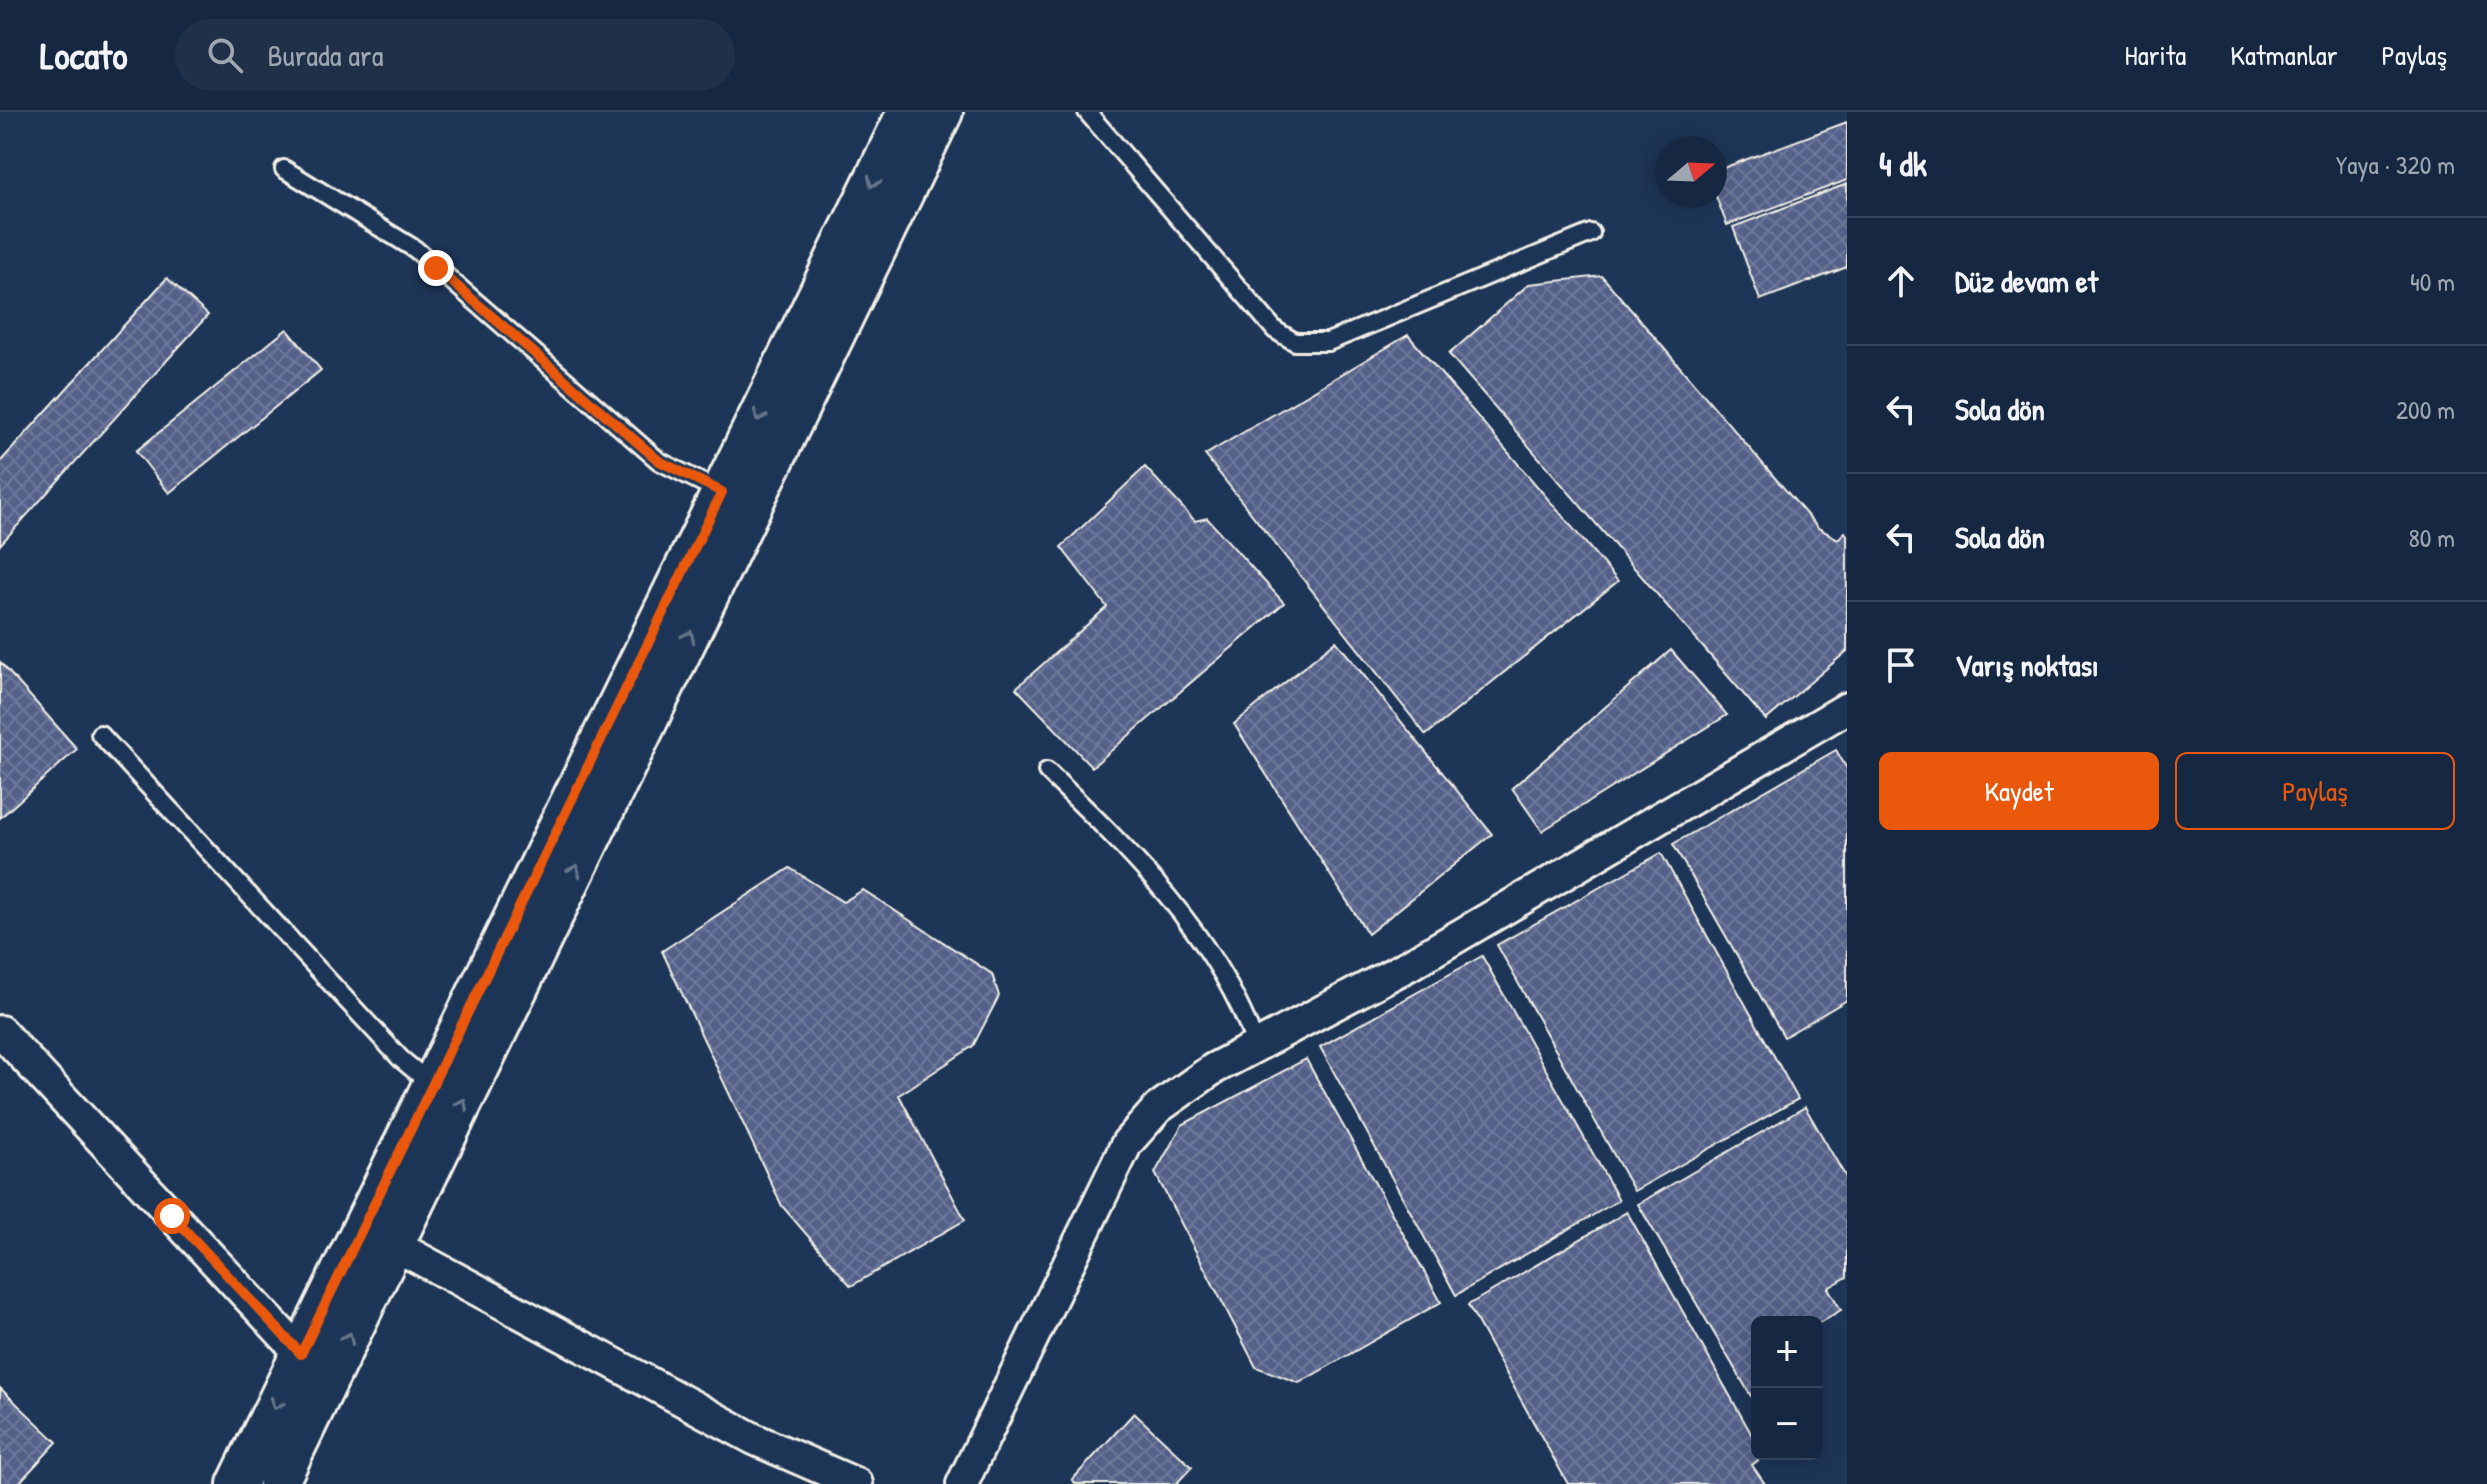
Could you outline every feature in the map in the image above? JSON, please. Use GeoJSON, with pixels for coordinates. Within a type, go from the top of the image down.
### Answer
{"type":"FeatureCollection","features":[{"type":"Feature","properties":{"kind":"street"},"geometry":{"type":"LineString","coordinates":[[278,1484],[378,1237],[432,1084],[907,112]]}},
{"type":"Feature","properties":{"kind":"street"},"geometry":{"type":"LineString","coordinates":[[237,1484],[301,1354],[378,1237],[943,112]]}},
{"type":"Feature","properties":{"kind":"street"},"geometry":{"type":"LineString","coordinates":[[962,1484],[1127,1143],[1158,1108],[1213,1069],[1409,965],[1847,708]]}},
{"type":"Feature","properties":{"kind":"street"},"geometry":{"type":"LineString","coordinates":[[0,1031],[301,1354]]}},
{"type":"Feature","properties":{"kind":"street"},"geometry":{"type":"LineString","coordinates":[[378,1237],[754,1439],[857,1484]]}},
{"type":"Feature","properties":{"kind":"lane"},"geometry":{"type":"LineString","coordinates":[[1087,112],[1275,330],[1295,342],[1328,342],[1591,233]]}},
{"type":"Feature","properties":{"kind":"lane"},"geometry":{"type":"LineString","coordinates":[[284,169],[415,249],[659,461],[722,492]]}},
{"type":"Feature","properties":{"kind":"lane"},"geometry":{"type":"LineString","coordinates":[[100,734],[401,1059],[432,1084]]}},
{"type":"Feature","properties":{"kind":"lane"},"geometry":{"type":"LineString","coordinates":[[1047,771],[1113,835],[1177,909],[1226,978],[1256,1046]]}},
{"type":"Feature","properties":{"kind":"building"},"geometry":{"type":"Polygon","coordinates":[[[1847,122],[1847,180],[1727,225],[1720,208],[1727,208],[1727,167],[1847,122]]]}},
{"type":"Feature","properties":{"kind":"building"},"geometry":{"type":"Polygon","coordinates":[[[1847,184],[1847,267],[1760,300],[1733,227],[1847,184]]]}},
{"type":"Feature","properties":{"kind":"building"},"geometry":{"type":"Polygon","coordinates":[[[1602,276],[1818,528],[1838,539],[1845,532],[1847,535],[1847,651],[1766,720],[1449,354],[1529,284],[1602,276]]]}},
{"type":"Feature","properties":{"kind":"building"},"geometry":{"type":"Polygon","coordinates":[[[167,278],[208,315],[0,545],[0,462],[167,278]]]}},
{"type":"Feature","properties":{"kind":"building"},"geometry":{"type":"Polygon","coordinates":[[[287,329],[321,370],[169,493],[136,451],[287,329]]]}},
{"type":"Feature","properties":{"kind":"building"},"geometry":{"type":"Polygon","coordinates":[[[1408,335],[1618,581],[1426,735],[1205,455],[1408,335]]]}},
{"type":"Feature","properties":{"kind":"building"},"geometry":{"type":"Polygon","coordinates":[[[1145,467],[1195,521],[1207,518],[1284,603],[1092,767],[1016,688],[1107,607],[1061,547],[1145,467]]]}},
{"type":"Feature","properties":{"kind":"building"},"geometry":{"type":"Polygon","coordinates":[[[1336,641],[1492,834],[1368,934],[1234,724],[1336,641]]]}},
{"type":"Feature","properties":{"kind":"building"},"geometry":{"type":"Polygon","coordinates":[[[1671,650],[1727,715],[1542,831],[1512,788],[1671,650]]]}},
{"type":"Feature","properties":{"kind":"building"},"geometry":{"type":"Polygon","coordinates":[[[0,662],[77,749],[0,818],[0,662]]]}},
{"type":"Feature","properties":{"kind":"building"},"geometry":{"type":"Polygon","coordinates":[[[1836,750],[1847,769],[1847,1000],[1784,1037],[1673,844],[1836,750]]]}},
{"type":"Feature","properties":{"kind":"building"},"geometry":{"type":"Polygon","coordinates":[[[1661,853],[1798,1099],[1634,1191],[1497,945],[1661,853]]]}},
{"type":"Feature","properties":{"kind":"building"},"geometry":{"type":"Polygon","coordinates":[[[790,868],[843,902],[863,890],[992,974],[999,996],[973,1046],[899,1095],[965,1220],[851,1286],[782,1206],[662,951],[790,868]]]}},
{"type":"Feature","properties":{"kind":"building"},"geometry":{"type":"Polygon","coordinates":[[[1482,956],[1619,1200],[1456,1295],[1320,1047],[1482,956]]]}},
{"type":"Feature","properties":{"kind":"building"},"geometry":{"type":"Polygon","coordinates":[[[1306,1059],[1441,1302],[1299,1383],[1256,1367],[1155,1173],[1182,1125],[1306,1059]]]}},
{"type":"Feature","properties":{"kind":"building"},"geometry":{"type":"Polygon","coordinates":[[[1805,1107],[1847,1179],[1847,1277],[1828,1288],[1841,1310],[1823,1320],[1823,1316],[1751,1316],[1751,1396],[1638,1204],[1805,1107]]]}},
{"type":"Feature","properties":{"kind":"building"},"geometry":{"type":"Polygon","coordinates":[[[1627,1212],[1751,1433],[1751,1460],[1759,1460],[1752,1465],[1765,1484],[1568,1484],[1468,1305],[1627,1212]]]}},
{"type":"Feature","properties":{"kind":"building"},"geometry":{"type":"Polygon","coordinates":[[[0,1388],[57,1442],[18,1484],[0,1484],[0,1388]]]}},
{"type":"Feature","properties":{"kind":"building"},"geometry":{"type":"Polygon","coordinates":[[[1134,1413],[1192,1467],[1176,1484],[1076,1484],[1072,1480],[1134,1413]]]}},
{"type":"Feature","properties":{"kind":"route"},"geometry":{"type":"LineString","coordinates":[[172,1216],[301,1354],[722,492],[659,461],[436,268]]}}]}
